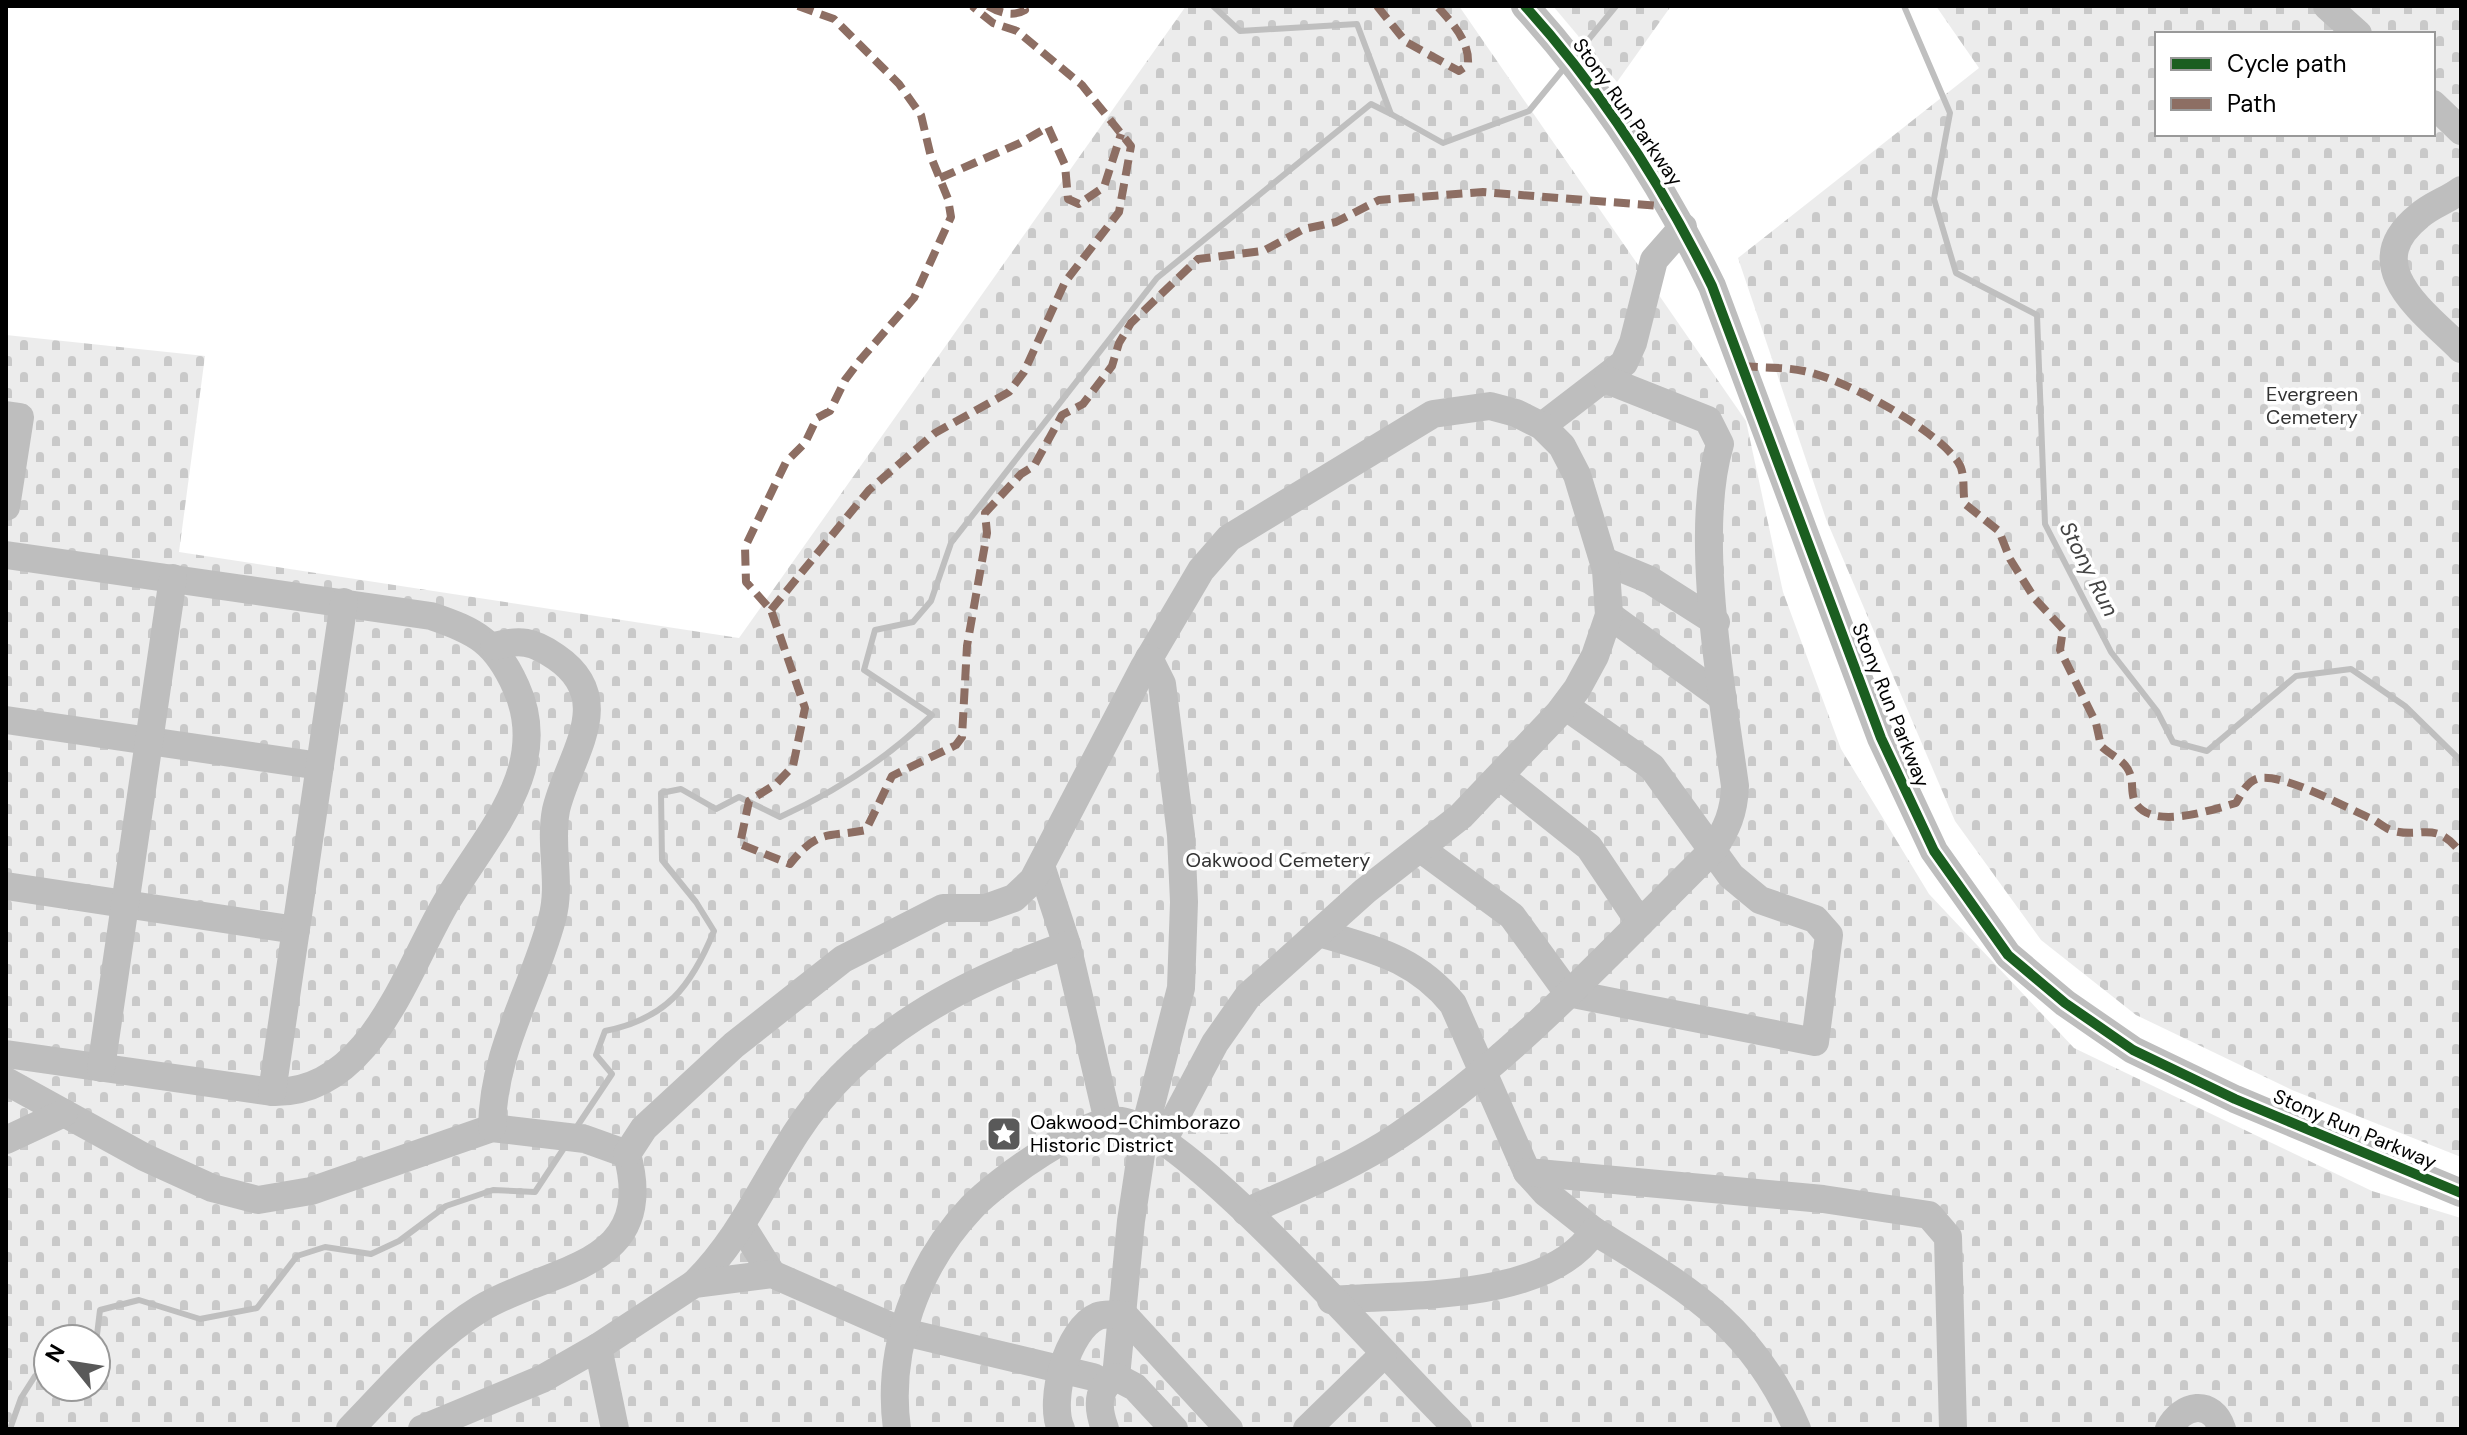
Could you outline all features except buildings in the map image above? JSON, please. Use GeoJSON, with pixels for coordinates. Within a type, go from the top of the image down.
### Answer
{"type":"FeatureCollection","features":[{"type":"Feature","properties":{"kind":"street"},"geometry":{"type":"LineString","coordinates":[[2327,6],[2356,32]]}},
{"type":"Feature","properties":{"kind":"street","name":"Stony Run Parkway"},"geometry":{"type":"LineString","coordinates":[[1530,11],[1580,69],[1683,227],[1712,286],[1881,738],[1934,851],[2008,955],[2065,1003],[2133,1050],[2235,1099],[2461,1193]]}},
{"type":"Feature","properties":{"kind":"street"},"geometry":{"type":"LineString","coordinates":[[2435,106],[2461,131]]}},
{"type":"Feature","properties":{"kind":"street"},"geometry":{"type":"LineString","coordinates":[[2461,190],[2420,215],[2403,232],[2394,253],[2398,285],[2461,349]]}},
{"type":"Feature","properties":{"kind":"street"},"geometry":{"type":"LineString","coordinates":[[1542,426],[1607,380],[1624,363],[1633,343],[1654,260],[1683,227]]}},
{"type":"Feature","properties":{"kind":"street"},"geometry":{"type":"LineString","coordinates":[[1246,1212],[1305,1186],[1396,1138],[1484,1074],[1713,850],[1734,812],[1735,786],[1723,698],[1709,515],[1711,478],[1720,444],[1708,420],[1607,380]]}},
{"type":"Feature","properties":{"kind":"street"},"geometry":{"type":"LineString","coordinates":[[350,1429],[427,1353],[480,1309],[564,1275],[591,1261],[608,1246],[621,1230],[634,1199],[627,1154],[644,1128],[734,1045],[843,959],[943,908],[986,908],[1014,898],[1041,866],[1149,658],[1201,570],[1229,538],[1433,414],[1490,406],[1516,413],[1542,426],[1562,446],[1577,475],[1604,561],[1609,615],[1595,656],[1565,706],[1501,777],[1421,849],[1365,891],[1248,996],[1154,1134]]}},
{"type":"Feature","properties":{"kind":"street"},"geometry":{"type":"LineString","coordinates":[[6,415],[20,417],[6,507]]}},
{"type":"Feature","properties":{"kind":"street"},"geometry":{"type":"LineString","coordinates":[[6,555],[431,616],[467,629],[494,646],[519,692],[526,719],[524,767],[513,796],[436,920],[375,1034],[321,1082],[303,1091],[272,1092],[6,1054]]}},
{"type":"Feature","properties":{"kind":"street"},"geometry":{"type":"LineString","coordinates":[[1604,561],[1650,580],[1716,622]]}},
{"type":"Feature","properties":{"kind":"street"},"geometry":{"type":"LineString","coordinates":[[101,1068],[173,578]]}},
{"type":"Feature","properties":{"kind":"street"},"geometry":{"type":"LineString","coordinates":[[272,1092],[344,602]]}},
{"type":"Feature","properties":{"kind":"street"},"geometry":{"type":"LineString","coordinates":[[1609,615],[1723,698]]}},
{"type":"Feature","properties":{"kind":"street"},"geometry":{"type":"LineString","coordinates":[[492,1128],[498,1065],[556,904],[556,812],[586,729],[587,712],[580,681],[563,661],[531,642],[517,640],[494,646]]}},
{"type":"Feature","properties":{"kind":"street"},"geometry":{"type":"LineString","coordinates":[[1105,1429],[1099,1401],[1111,1380],[1124,1315],[1131,1221],[1154,1134],[1181,988],[1184,902],[1181,835],[1162,684],[1149,658]]}},
{"type":"Feature","properties":{"kind":"street"},"geometry":{"type":"LineString","coordinates":[[1421,849],[1512,916],[1568,993],[1815,1042],[1829,935],[1815,919],[1760,900],[1731,876],[1652,767],[1565,706]]}},
{"type":"Feature","properties":{"kind":"street"},"geometry":{"type":"LineString","coordinates":[[6,720],[320,766]]}},
{"type":"Feature","properties":{"kind":"street"},"geometry":{"type":"LineString","coordinates":[[1501,777],[1589,847],[1640,923]]}},
{"type":"Feature","properties":{"kind":"street"},"geometry":{"type":"LineString","coordinates":[[1041,866],[1067,945],[1108,1121]]}},
{"type":"Feature","properties":{"kind":"street"},"geometry":{"type":"LineString","coordinates":[[6,886],[296,930]]}},
{"type":"Feature","properties":{"kind":"street"},"geometry":{"type":"LineString","coordinates":[[1320,933],[1406,961],[1435,981],[1453,1004],[1527,1172],[1546,1193],[1594,1231],[1683,1285],[1723,1318],[1766,1372],[1790,1427]]}},
{"type":"Feature","properties":{"kind":"street"},"geometry":{"type":"LineString","coordinates":[[422,1429],[542,1379],[598,1347],[694,1284],[742,1226],[799,1129],[825,1094],[864,1056],[919,1012],[952,992],[1067,945]]}},
{"type":"Feature","properties":{"kind":"street"},"geometry":{"type":"LineString","coordinates":[[6,1081],[144,1157],[212,1188],[258,1200],[311,1191],[492,1128],[585,1139],[627,1154]]}},
{"type":"Feature","properties":{"kind":"street"},"geometry":{"type":"LineString","coordinates":[[6,1140],[64,1113]]}},
{"type":"Feature","properties":{"kind":"street"},"geometry":{"type":"LineString","coordinates":[[897,1429],[895,1414],[904,1332],[922,1277],[953,1229],[974,1206],[1025,1165],[1073,1136],[1108,1121],[1154,1134],[1246,1212],[1458,1429]]}},
{"type":"Feature","properties":{"kind":"street"},"geometry":{"type":"LineString","coordinates":[[1527,1172],[1823,1199],[1929,1215],[1948,1237],[1953,1429]]}},
{"type":"Feature","properties":{"kind":"street"},"geometry":{"type":"LineString","coordinates":[[742,1226],[772,1274]]}},
{"type":"Feature","properties":{"kind":"street"},"geometry":{"type":"LineString","coordinates":[[1331,1300],[1411,1297],[1491,1286],[1560,1262],[1587,1242],[1594,1231]]}},
{"type":"Feature","properties":{"kind":"street"},"geometry":{"type":"LineString","coordinates":[[694,1284],[772,1274],[904,1332],[1135,1387],[1174,1429]]}},
{"type":"Feature","properties":{"kind":"street"},"geometry":{"type":"LineString","coordinates":[[1061,1429],[1056,1418],[1062,1369],[1071,1344],[1086,1324],[1100,1315],[1124,1315],[1229,1429]]}},
{"type":"Feature","properties":{"kind":"street"},"geometry":{"type":"LineString","coordinates":[[598,1347],[615,1429]]}},
{"type":"Feature","properties":{"kind":"street"},"geometry":{"type":"LineString","coordinates":[[1307,1429],[1383,1355]]}},
{"type":"Feature","properties":{"kind":"street"},"geometry":{"type":"LineString","coordinates":[[2169,1429],[2186,1409],[2198,1406],[2217,1417],[2222,1429]]}},
{"type":"Feature","properties":{"kind":"green space","name":"Oakwood Cemetery"},"geometry":{"type":"Polygon","coordinates":[[[1186,6],[1459,6],[1746,421],[1783,592],[1841,749],[1929,894],[2074,1048],[2372,1191],[2461,1218],[2461,1429],[6,1429],[6,335],[205,356],[179,552],[739,638],[1186,6]]]}},
{"type":"Feature","properties":{"kind":"green space"},"geometry":{"type":"Polygon","coordinates":[[[1553,6],[1671,6],[1617,82],[1553,6]]]}},
{"type":"Feature","properties":{"kind":"green space","name":"Evergreen Cemetery"},"geometry":{"type":"Polygon","coordinates":[[[1936,6],[2461,6],[2461,1157],[2292,1090],[2136,1015],[2041,940],[1955,821],[1826,519],[1738,258],[1979,68],[1936,6]]]}},
{"type":"Feature","properties":{"kind":"waterway"},"geometry":{"type":"LineString","coordinates":[[1213,6],[1240,31],[1357,24],[1391,114],[1443,143],[1529,111],[1565,67]]}},
{"type":"Feature","properties":{"kind":"waterway","name":"Stony Run"},"geometry":{"type":"LineString","coordinates":[[1575,56],[1616,6]]}},
{"type":"Feature","properties":{"kind":"waterway","name":"Stony Run"},"geometry":{"type":"LineString","coordinates":[[1904,6],[1950,113],[1934,199],[1956,273],[2037,315],[2045,524],[2111,652],[2157,711],[2173,742],[2207,751],[2296,676],[2351,669],[2405,706],[2461,761]]}},
{"type":"Feature","properties":{"kind":"waterway"},"geometry":{"type":"LineString","coordinates":[[576,1128],[612,1074],[596,1055],[605,1031],[645,1018],[674,998],[696,969],[714,931],[696,902],[662,860],[661,793],[681,789],[716,809],[739,797],[780,817],[861,772],[915,731],[932,715],[864,670],[875,630],[913,622],[931,601],[951,543],[1157,278],[1371,104],[1391,114]]}},
{"type":"Feature","properties":{"kind":"waterway"},"geometry":{"type":"LineString","coordinates":[[98,1323],[100,1310],[139,1300],[200,1319],[257,1308],[297,1256],[325,1247],[371,1254],[399,1241],[446,1206],[493,1190],[535,1192],[566,1145]]}},
{"type":"Feature","properties":{"kind":"waterway"},"geometry":{"type":"LineString","coordinates":[[10,1429],[21,1398],[32,1381]]}},
{"type":"Feature","properties":{"kind":"marked path"},"geometry":{"type":"LineString","coordinates":[[798,6],[834,19],[899,84],[921,115],[951,217],[914,298],[861,359],[845,380],[830,411],[817,418],[805,443],[786,462],[745,547],[746,582],[771,610],[805,708],[793,766],[776,784],[749,801],[740,844],[790,864],[809,845],[824,836],[866,830],[892,776],[956,745],[962,737],[967,646],[987,533],[985,513],[1021,474],[1034,466],[1062,415],[1083,404],[1112,366],[1119,343],[1131,323],[1198,259],[1263,251],[1304,229],[1336,222],[1379,200],[1483,192],[1673,207]]}},
{"type":"Feature","properties":{"kind":"marked path"},"geometry":{"type":"LineString","coordinates":[[771,610],[869,490],[935,433],[1009,392],[1024,372],[1065,282],[1119,212],[1131,146],[1082,85],[1017,31],[993,23],[972,6]]}},
{"type":"Feature","properties":{"kind":"marked path"},"geometry":{"type":"LineString","coordinates":[[988,6],[1011,14],[1025,10],[1023,6]]}},
{"type":"Feature","properties":{"kind":"marked path"},"geometry":{"type":"LineString","coordinates":[[1377,6],[1406,42],[1459,71],[1468,65],[1466,48],[1459,33],[1437,6]]}},
{"type":"Feature","properties":{"kind":"marked path"},"geometry":{"type":"LineString","coordinates":[[940,178],[1020,143],[1048,127],[1065,165],[1068,199],[1079,204],[1104,187],[1121,134]]}},
{"type":"Feature","properties":{"kind":"marked path"},"geometry":{"type":"LineString","coordinates":[[1742,366],[1804,371],[1842,384],[1910,420],[1958,462],[1963,477],[1965,504],[1999,531],[2010,559],[2035,599],[2063,629],[2060,650],[2096,723],[2101,746],[2129,771],[2135,802],[2143,811],[2167,817],[2212,810],[2236,803],[2252,781],[2272,778],[2317,793],[2391,830],[2436,833],[2461,853]]}},
{"type":"Feature","properties":{"kind":"cycle path"},"geometry":{"type":"LineString","coordinates":[[1525,6],[1579,71],[1628,139],[1693,248],[1712,286],[1881,738],[1934,851],[2008,955],[2065,1003],[2133,1050],[2235,1099],[2461,1193]]}},
{"type":"Feature","properties":{"kind":"place","name":"Oakwood-Chimborazo Historic District"},"geometry":{"type":"Point","coordinates":[1004,1134]}}]}
